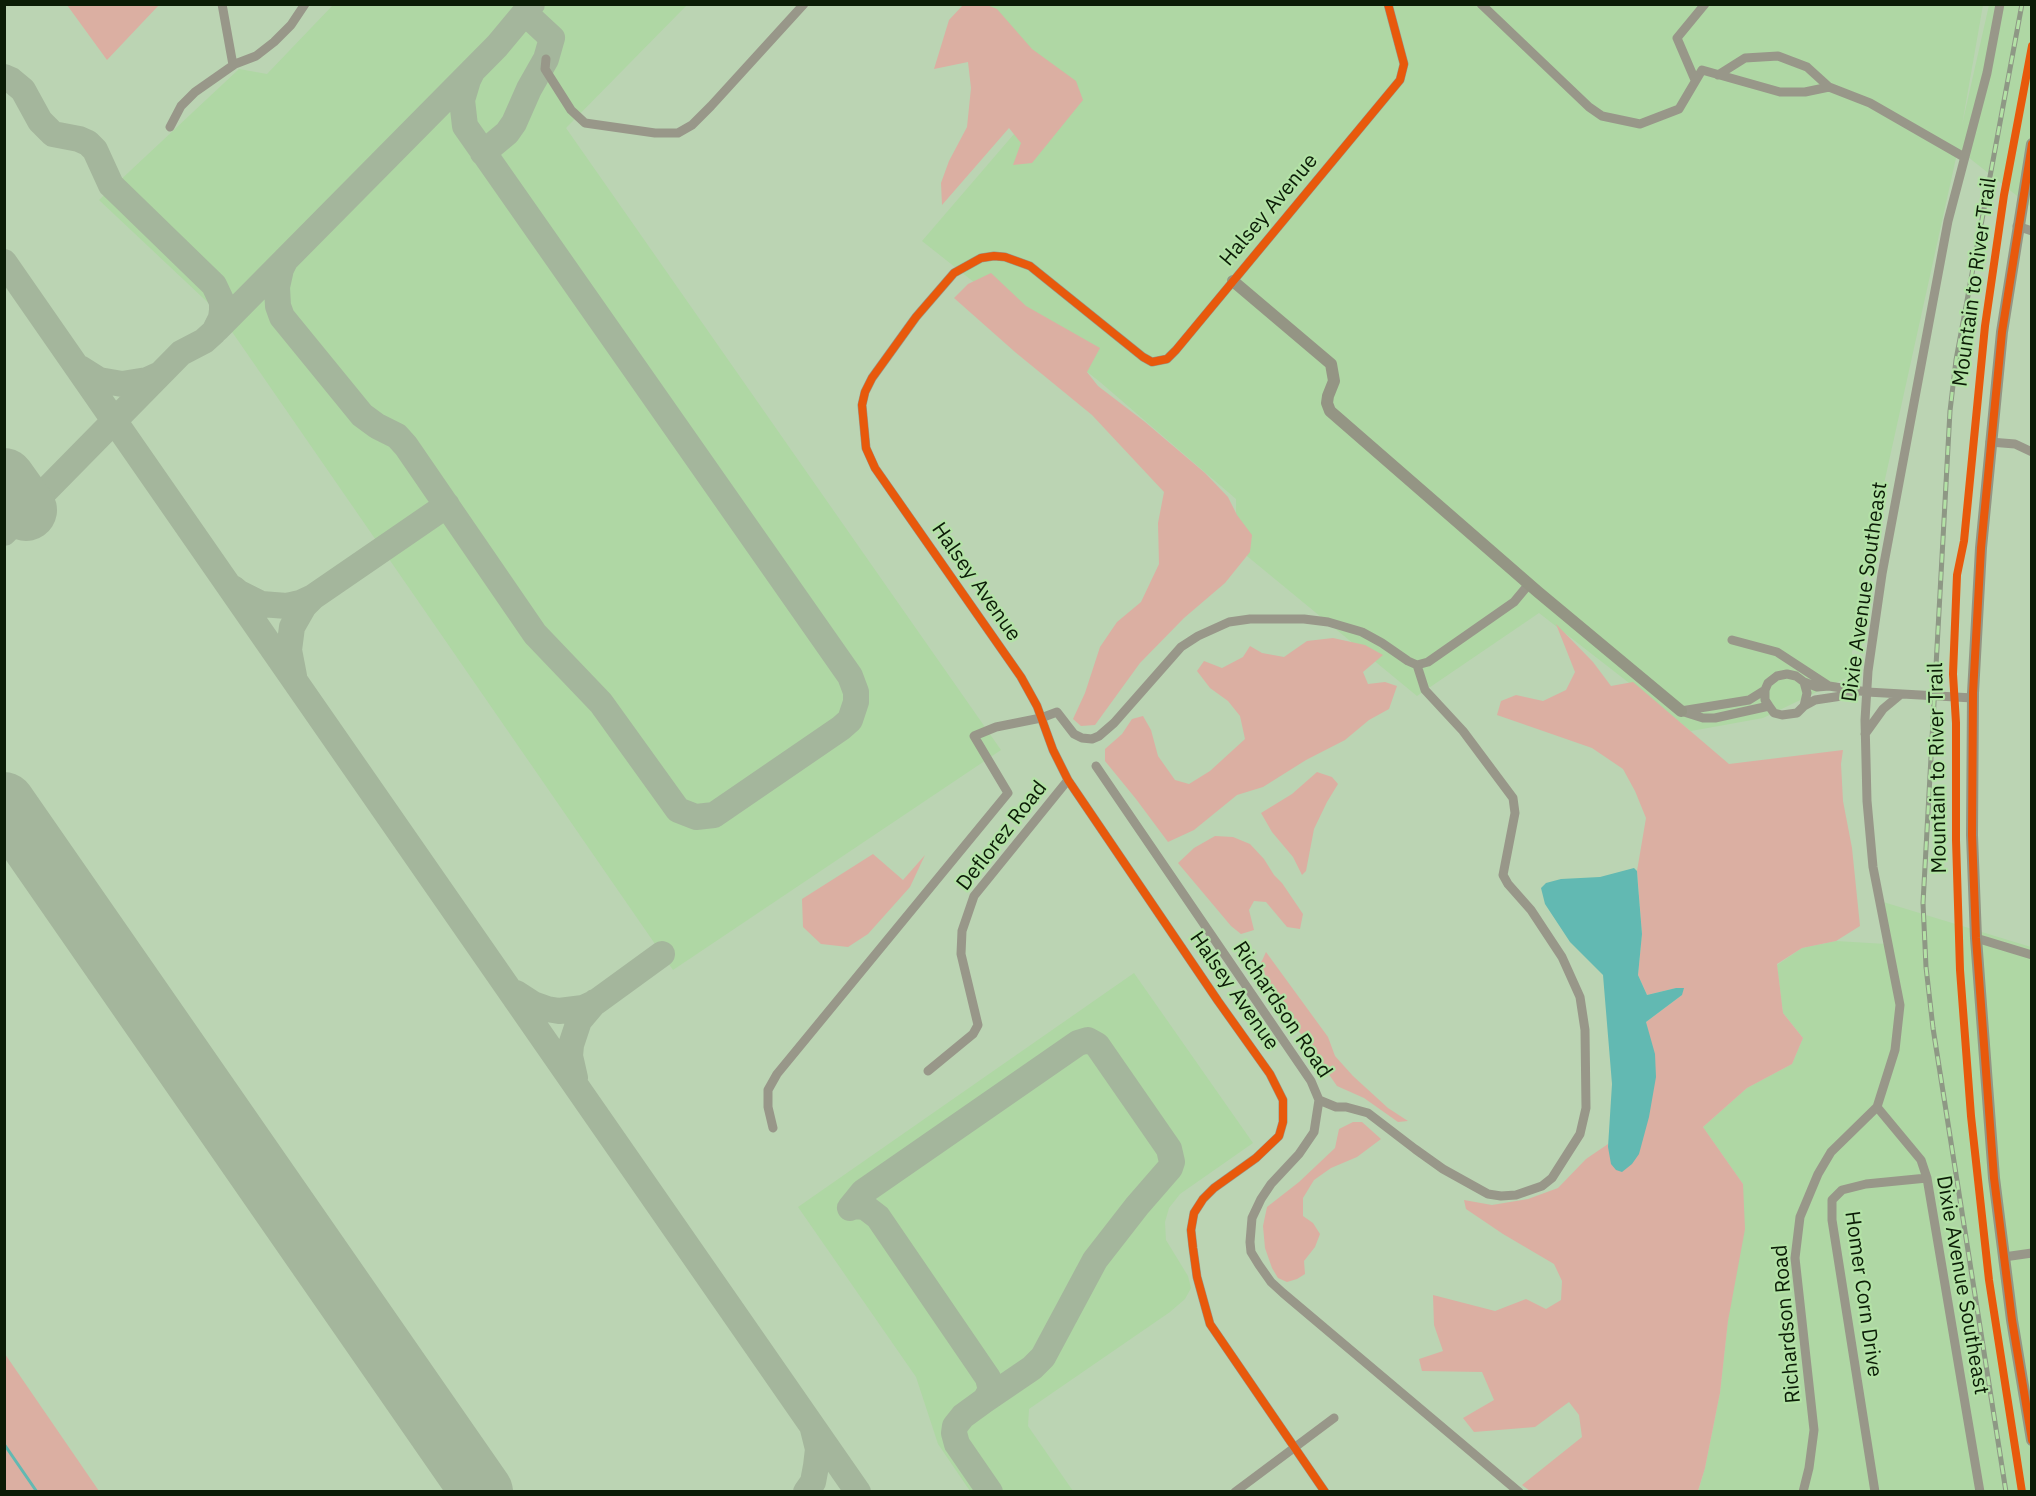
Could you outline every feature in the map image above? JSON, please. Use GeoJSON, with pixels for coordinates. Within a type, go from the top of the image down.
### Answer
{"type":"FeatureCollection","features":[{"type":"Feature","properties":{"kind":"main road"},"geometry":{"type":"LineString","coordinates":[[2031,144],[2002,332],[1990,442],[1981,548],[1973,698],[1972,835],[1976,938],[1990,1132],[2004,1257],[2031,1440]]}},
{"type":"Feature","properties":{"kind":"main road"},"geometry":{"type":"LineString","coordinates":[[1233,281],[1331,364],[1334,381],[1327,403],[1330,411],[1529,584],[1681,711]]}},
{"type":"Feature","properties":{"kind":"street"},"geometry":{"type":"LineString","coordinates":[[222,4],[232,65]]}},
{"type":"Feature","properties":{"kind":"street"},"geometry":{"type":"LineString","coordinates":[[170,127],[181,106],[195,92],[232,65],[255,56],[274,42],[291,25],[305,4]]}},
{"type":"Feature","properties":{"kind":"street"},"geometry":{"type":"LineString","coordinates":[[546,59],[545,69],[572,110],[585,123],[655,133],[678,133],[692,124],[711,106],[804,4]]}},
{"type":"Feature","properties":{"kind":"street","name":"Halsey Avenue"},"geometry":{"type":"LineString","coordinates":[[1325,1491],[1210,1324],[1197,1277],[1191,1230],[1194,1213],[1203,1199],[1214,1188],[1256,1158],[1279,1136],[1283,1122],[1283,1100],[1270,1074],[1068,780],[1053,750],[1037,706],[1021,677],[875,468],[866,447],[862,405],[872,378],[916,317],[954,273],[981,258],[1005,257],[1030,266],[1152,362],[1167,359],[1400,80],[1404,64],[1388,4]]}},
{"type":"Feature","properties":{"kind":"street"},"geometry":{"type":"LineString","coordinates":[[1481,4],[1585,103],[1602,116],[1640,124],[1679,109],[1702,70],[1780,92],[1805,92],[1829,87]]}},
{"type":"Feature","properties":{"kind":"street"},"geometry":{"type":"LineString","coordinates":[[1695,80],[1677,38],[1705,4]]}},
{"type":"Feature","properties":{"kind":"street","name":"Dixie Avenue Southeast"},"geometry":{"type":"LineString","coordinates":[[1980,1491],[1927,1178],[1921,1160],[1877,1107],[1895,1050],[1900,1005],[1873,867],[1867,801],[1865,734],[1867,692],[1882,574],[1948,221],[1987,73],[2000,4]]}},
{"type":"Feature","properties":{"kind":"street"},"geometry":{"type":"LineString","coordinates":[[1718,75],[1745,58],[1778,56],[1807,67],[1829,87],[1870,104],[1964,157]]}},
{"type":"Feature","properties":{"kind":"street"},"geometry":{"type":"LineString","coordinates":[[2017,226],[2031,231]]}},
{"type":"Feature","properties":{"kind":"street"},"geometry":{"type":"LineString","coordinates":[[1990,442],[2015,444],[2031,452]]}},
{"type":"Feature","properties":{"kind":"street"},"geometry":{"type":"LineString","coordinates":[[773,1128],[768,1107],[768,1090],[777,1074],[1008,793],[974,736],[996,727],[1041,718],[1057,712],[1074,734],[1092,739],[1099,736],[1114,723],[1181,648],[1198,636],[1229,622],[1250,619],[1293,619],[1328,622],[1362,632],[1417,665],[1428,662],[1514,602],[1529,584]]}},
{"type":"Feature","properties":{"kind":"street"},"geometry":{"type":"LineString","coordinates":[[1732,640],[1777,652],[1829,686]]}},
{"type":"Feature","properties":{"kind":"street"},"geometry":{"type":"LineString","coordinates":[[1319,1100],[1336,1107],[1346,1107],[1368,1113],[1443,1169],[1488,1194],[1501,1196],[1530,1191],[1552,1178],[1563,1164],[1584,1123],[1586,1053],[1580,998],[1562,957],[1531,910],[1503,875],[1515,813],[1512,798],[1504,784],[1463,731],[1425,690],[1417,665]]}},
{"type":"Feature","properties":{"kind":"street"},"geometry":{"type":"LineString","coordinates":[[1867,692],[1815,700],[1797,713],[1782,715],[1774,713],[1765,700],[1768,683],[1777,675],[1787,674],[1817,687],[1829,686],[1867,692],[1973,698]]}},
{"type":"Feature","properties":{"kind":"street"},"geometry":{"type":"LineString","coordinates":[[1804,682],[1807,693],[1804,706]]}},
{"type":"Feature","properties":{"kind":"street"},"geometry":{"type":"LineString","coordinates":[[1681,711],[1749,700],[1765,690]]}},
{"type":"Feature","properties":{"kind":"street"},"geometry":{"type":"LineString","coordinates":[[1865,734],[1883,709],[1901,694]]}},
{"type":"Feature","properties":{"kind":"street"},"geometry":{"type":"LineString","coordinates":[[1681,711],[1703,718],[1715,718],[1769,706]]}},
{"type":"Feature","properties":{"kind":"street","name":"Richardson Road"},"geometry":{"type":"LineString","coordinates":[[1096,766],[1311,1081],[1319,1100],[1314,1132],[1299,1154],[1271,1184],[1252,1218],[1251,1252],[1271,1282],[1519,1491]]}},
{"type":"Feature","properties":{"kind":"street","name":"Deflorez Road"},"geometry":{"type":"LineString","coordinates":[[928,1071],[974,1034],[978,1025],[961,954],[962,931],[975,896],[1068,780]]}},
{"type":"Feature","properties":{"kind":"street"},"geometry":{"type":"LineString","coordinates":[[1976,938],[2031,955]]}},
{"type":"Feature","properties":{"kind":"street","name":"Richardson Road"},"geometry":{"type":"LineString","coordinates":[[1803,1491],[1809,1468],[1814,1430],[1795,1258],[1800,1217],[1818,1174],[1832,1152],[1877,1107]]}},
{"type":"Feature","properties":{"kind":"street","name":"Homer Corn Drive"},"geometry":{"type":"LineString","coordinates":[[1875,1491],[1832,1220],[1832,1200],[1842,1190],[1858,1186],[1927,1178]]}},
{"type":"Feature","properties":{"kind":"street"},"geometry":{"type":"LineString","coordinates":[[2004,1257],[2031,1254]]}},
{"type":"Feature","properties":{"kind":"street"},"geometry":{"type":"LineString","coordinates":[[1235,1491],[1334,1418]]}},
{"type":"Feature","properties":{"kind":"shaded area"},"geometry":{"type":"Polygon","coordinates":[[[67,5],[159,5],[107,60],[67,5]]]}},
{"type":"Feature","properties":{"kind":"shaded area"},"geometry":{"type":"Polygon","coordinates":[[[333,5],[687,5],[566,128],[1001,750],[673,970],[219,313],[99,200],[239,69],[267,74],[333,5]]]}},
{"type":"Feature","properties":{"kind":"shaded area"},"geometry":{"type":"Polygon","coordinates":[[[963,5],[987,5],[997,9],[1032,49],[1076,81],[1083,100],[1032,163],[1013,165],[1021,143],[1009,128],[942,205],[941,183],[949,161],[967,127],[971,88],[968,62],[934,69],[949,20],[963,5]]]}},
{"type":"Feature","properties":{"kind":"shaded area"},"geometry":{"type":"Polygon","coordinates":[[[964,5],[1983,5],[1962,125],[1989,5],[2031,5],[2031,207],[1958,149],[1868,556],[1848,677],[1763,718],[1691,731],[1539,613],[1417,696],[1236,547],[1236,499],[1100,382],[922,241],[1057,84],[964,5]]]}},
{"type":"Feature","properties":{"kind":"shaded area"},"geometry":{"type":"Polygon","coordinates":[[[991,273],[1026,306],[1100,348],[1087,372],[1098,386],[1205,473],[1228,497],[1237,515],[1252,535],[1250,552],[1225,583],[1184,618],[1140,663],[1095,725],[1081,726],[1073,719],[1085,693],[1100,647],[1117,622],[1141,602],[1159,564],[1158,523],[1164,492],[1092,415],[954,298],[968,284],[991,273]]]}},
{"type":"Feature","properties":{"kind":"shaded area"},"geometry":{"type":"Polygon","coordinates":[[[1556,624],[1593,662],[1611,686],[1633,682],[1729,764],[1843,750],[1841,764],[1843,801],[1852,848],[1860,926],[1836,941],[1802,948],[1777,964],[1783,1013],[1803,1038],[1792,1064],[1747,1088],[1703,1127],[1743,1184],[1745,1229],[1728,1321],[1720,1393],[1698,1491],[1530,1491],[1522,1485],[1582,1437],[1579,1415],[1569,1402],[1535,1427],[1474,1432],[1463,1418],[1494,1400],[1482,1372],[1422,1371],[1419,1359],[1443,1351],[1434,1325],[1433,1295],[1495,1311],[1526,1299],[1546,1309],[1561,1300],[1562,1281],[1554,1264],[1466,1209],[1464,1200],[1492,1205],[1528,1199],[1558,1188],[1586,1159],[1608,1144],[1608,1148],[1639,1154],[1649,1036],[1646,1022],[1682,995],[1676,988],[1647,995],[1638,975],[1642,934],[1637,871],[1646,818],[1623,769],[1592,748],[1497,715],[1501,701],[1516,695],[1543,701],[1566,690],[1575,672],[1556,624]]]}},
{"type":"Feature","properties":{"kind":"shaded area"},"geometry":{"type":"Polygon","coordinates":[[[1333,638],[1365,645],[1383,655],[1363,672],[1368,684],[1385,682],[1397,686],[1389,709],[1369,720],[1345,740],[1306,760],[1263,787],[1237,795],[1194,830],[1168,842],[1105,761],[1105,749],[1122,734],[1132,719],[1143,716],[1151,730],[1158,756],[1175,780],[1189,784],[1210,771],[1245,739],[1240,716],[1228,701],[1210,688],[1197,671],[1204,661],[1222,668],[1243,657],[1250,646],[1262,653],[1284,657],[1307,641],[1333,638]]]}},
{"type":"Feature","properties":{"kind":"shaded area"},"geometry":{"type":"Polygon","coordinates":[[[1317,772],[1332,777],[1338,784],[1314,829],[1306,871],[1302,875],[1293,857],[1272,832],[1261,813],[1292,794],[1317,772]]]}},
{"type":"Feature","properties":{"kind":"shaded area"},"geometry":{"type":"Polygon","coordinates":[[[1215,836],[1233,837],[1250,844],[1264,859],[1303,914],[1300,929],[1287,927],[1266,902],[1254,901],[1249,910],[1254,930],[1241,934],[1231,926],[1178,863],[1194,848],[1215,836]]]}},
{"type":"Feature","properties":{"kind":"shaded area"},"geometry":{"type":"Polygon","coordinates":[[[873,854],[903,880],[925,855],[910,887],[868,934],[848,947],[821,944],[803,927],[802,899],[873,854]]]}},
{"type":"Feature","properties":{"kind":"shaded area"},"geometry":{"type":"Polygon","coordinates":[[[1880,901],[2031,947],[2031,1491],[1698,1492],[1720,1393],[1743,1184],[1703,1127],[1747,1088],[1792,1064],[1803,1038],[1783,1013],[1777,965],[1802,948],[1836,941],[1886,944],[1880,901]]]}},
{"type":"Feature","properties":{"kind":"shaded area"},"geometry":{"type":"Polygon","coordinates":[[[1266,952],[1328,1037],[1335,1056],[1388,1108],[1408,1121],[1398,1122],[1364,1098],[1337,1086],[1282,1007],[1260,965],[1266,952]]]}},
{"type":"Feature","properties":{"kind":"shaded area"},"geometry":{"type":"Polygon","coordinates":[[[1134,973],[1253,1143],[1180,1194],[1169,1208],[1165,1222],[1166,1240],[1188,1276],[1191,1288],[1185,1299],[1170,1312],[1029,1409],[1028,1426],[1073,1491],[970,1491],[938,1444],[916,1377],[798,1207],[1134,973]]]}},
{"type":"Feature","properties":{"kind":"shaded area"},"geometry":{"type":"Polygon","coordinates":[[[1353,1122],[1362,1122],[1381,1139],[1357,1157],[1331,1168],[1314,1180],[1303,1198],[1303,1216],[1313,1223],[1320,1234],[1315,1247],[1304,1261],[1305,1274],[1287,1282],[1278,1278],[1265,1248],[1263,1226],[1267,1207],[1299,1182],[1335,1148],[1339,1129],[1353,1122]]]}},
{"type":"Feature","properties":{"kind":"shaded area"},"geometry":{"type":"Polygon","coordinates":[[[5,1354],[99,1491],[5,1491],[5,1354]]]}},
{"type":"Feature","properties":{"kind":"water"},"geometry":{"type":"Polygon","coordinates":[[[1634,868],[1637,871],[1642,934],[1638,975],[1647,995],[1684,988],[1682,995],[1646,1022],[1655,1054],[1656,1077],[1639,1154],[1622,1172],[1616,1170],[1611,1164],[1608,1147],[1612,1084],[1603,975],[1570,942],[1545,904],[1541,888],[1546,883],[1561,879],[1600,877],[1634,868]]]}},
{"type":"Feature","properties":{"kind":"waterway"},"geometry":{"type":"LineString","coordinates":[[4,1444],[37,1492]]}},
{"type":"Feature","properties":{"kind":"taxiway"},"geometry":{"type":"LineString","coordinates":[[217,329],[497,46],[532,4]]}},
{"type":"Feature","properties":{"kind":"taxiway"},"geometry":{"type":"LineString","coordinates":[[483,153],[507,133],[514,123],[546,59],[552,38],[525,13]]}},
{"type":"Feature","properties":{"kind":"taxiway"},"geometry":{"type":"LineString","coordinates":[[286,259],[277,287],[278,306],[282,317],[362,415],[397,436],[406,446],[535,634],[601,703],[678,810],[696,817],[714,815],[850,720],[856,702],[856,692],[850,676],[465,126],[462,100],[473,70]]}},
{"type":"Feature","properties":{"kind":"taxiway"},"geometry":{"type":"LineString","coordinates":[[4,77],[23,90],[40,121],[53,134],[79,139],[88,143],[95,150],[111,185],[214,285],[222,302],[221,318],[214,332],[204,341],[181,353],[4,533]]}},
{"type":"Feature","properties":{"kind":"taxiway"},"geometry":{"type":"LineString","coordinates":[[4,262],[858,1492]]}},
{"type":"Feature","properties":{"kind":"taxiway"},"geometry":{"type":"LineString","coordinates":[[80,368],[99,380],[122,384],[147,380],[158,375]]}},
{"type":"Feature","properties":{"kind":"taxiway"},"geometry":{"type":"LineString","coordinates":[[233,588],[261,604],[287,606],[300,603],[313,597],[447,505]]}},
{"type":"Feature","properties":{"kind":"taxiway"},"geometry":{"type":"LineString","coordinates":[[294,676],[289,650],[292,627],[304,606],[313,597]]}},
{"type":"Feature","properties":{"kind":"taxiway"},"geometry":{"type":"LineString","coordinates":[[516,993],[533,1004],[547,1009],[559,1011],[583,1008],[596,1002],[662,954]]}},
{"type":"Feature","properties":{"kind":"taxiway"},"geometry":{"type":"LineString","coordinates":[[575,1078],[570,1056],[571,1045],[579,1021],[595,1002]]}},
{"type":"Feature","properties":{"kind":"taxiway"},"geometry":{"type":"LineString","coordinates":[[985,1400],[991,1390],[988,1378],[878,1217],[865,1207],[850,1208],[863,1192],[1078,1043],[1088,1040],[1097,1045],[1169,1149],[1172,1162],[1170,1168],[1095,1260],[1043,1357],[1032,1368],[963,1416],[955,1426],[957,1444],[990,1492]]}},
{"type":"Feature","properties":{"kind":"taxiway"},"geometry":{"type":"LineString","coordinates":[[806,1492],[813,1482],[818,1449],[813,1429]]}},
{"type":"Feature","properties":{"kind":"runway"},"geometry":{"type":"LineString","coordinates":[[4,479],[26,510]]}},
{"type":"Feature","properties":{"kind":"runway"},"geometry":{"type":"LineString","coordinates":[[4,803],[482,1492]]}},
{"type":"Feature","properties":{"kind":"railway"},"geometry":{"type":"LineString","coordinates":[[2006,1492],[1933,1028],[1926,967],[1923,903],[1950,411],[1956,360],[2022,4]]}},
{"type":"Feature","properties":{"kind":"cycle path"},"geometry":{"type":"LineString","coordinates":[[1325,1492],[1210,1324],[1197,1277],[1191,1230],[1194,1213],[1203,1199],[1214,1188],[1256,1158],[1279,1136],[1283,1122],[1283,1100],[1270,1074],[1068,780],[1053,750],[1037,706],[1021,677],[875,468],[866,448],[862,405],[872,378],[916,317],[954,273],[981,258],[994,256],[1005,257],[1030,266],[1143,357],[1152,362],[1167,359],[1400,80],[1404,64],[1388,4]]}},
{"type":"Feature","properties":{"kind":"cycle path","name":"Mountain to River Trail"},"geometry":{"type":"LineString","coordinates":[[2022,1492],[1989,1280],[1971,1116],[1960,970],[1956,840],[1956,723],[1953,674],[1957,575],[1964,541],[1985,326],[2004,195],[2032,46]]}},
{"type":"Feature","properties":{"kind":"cycle path"},"geometry":{"type":"LineString","coordinates":[[2032,144],[2002,332],[1981,548],[1973,693],[1972,835],[1976,938],[1994,1178],[2012,1320],[2032,1440]]}}]}
